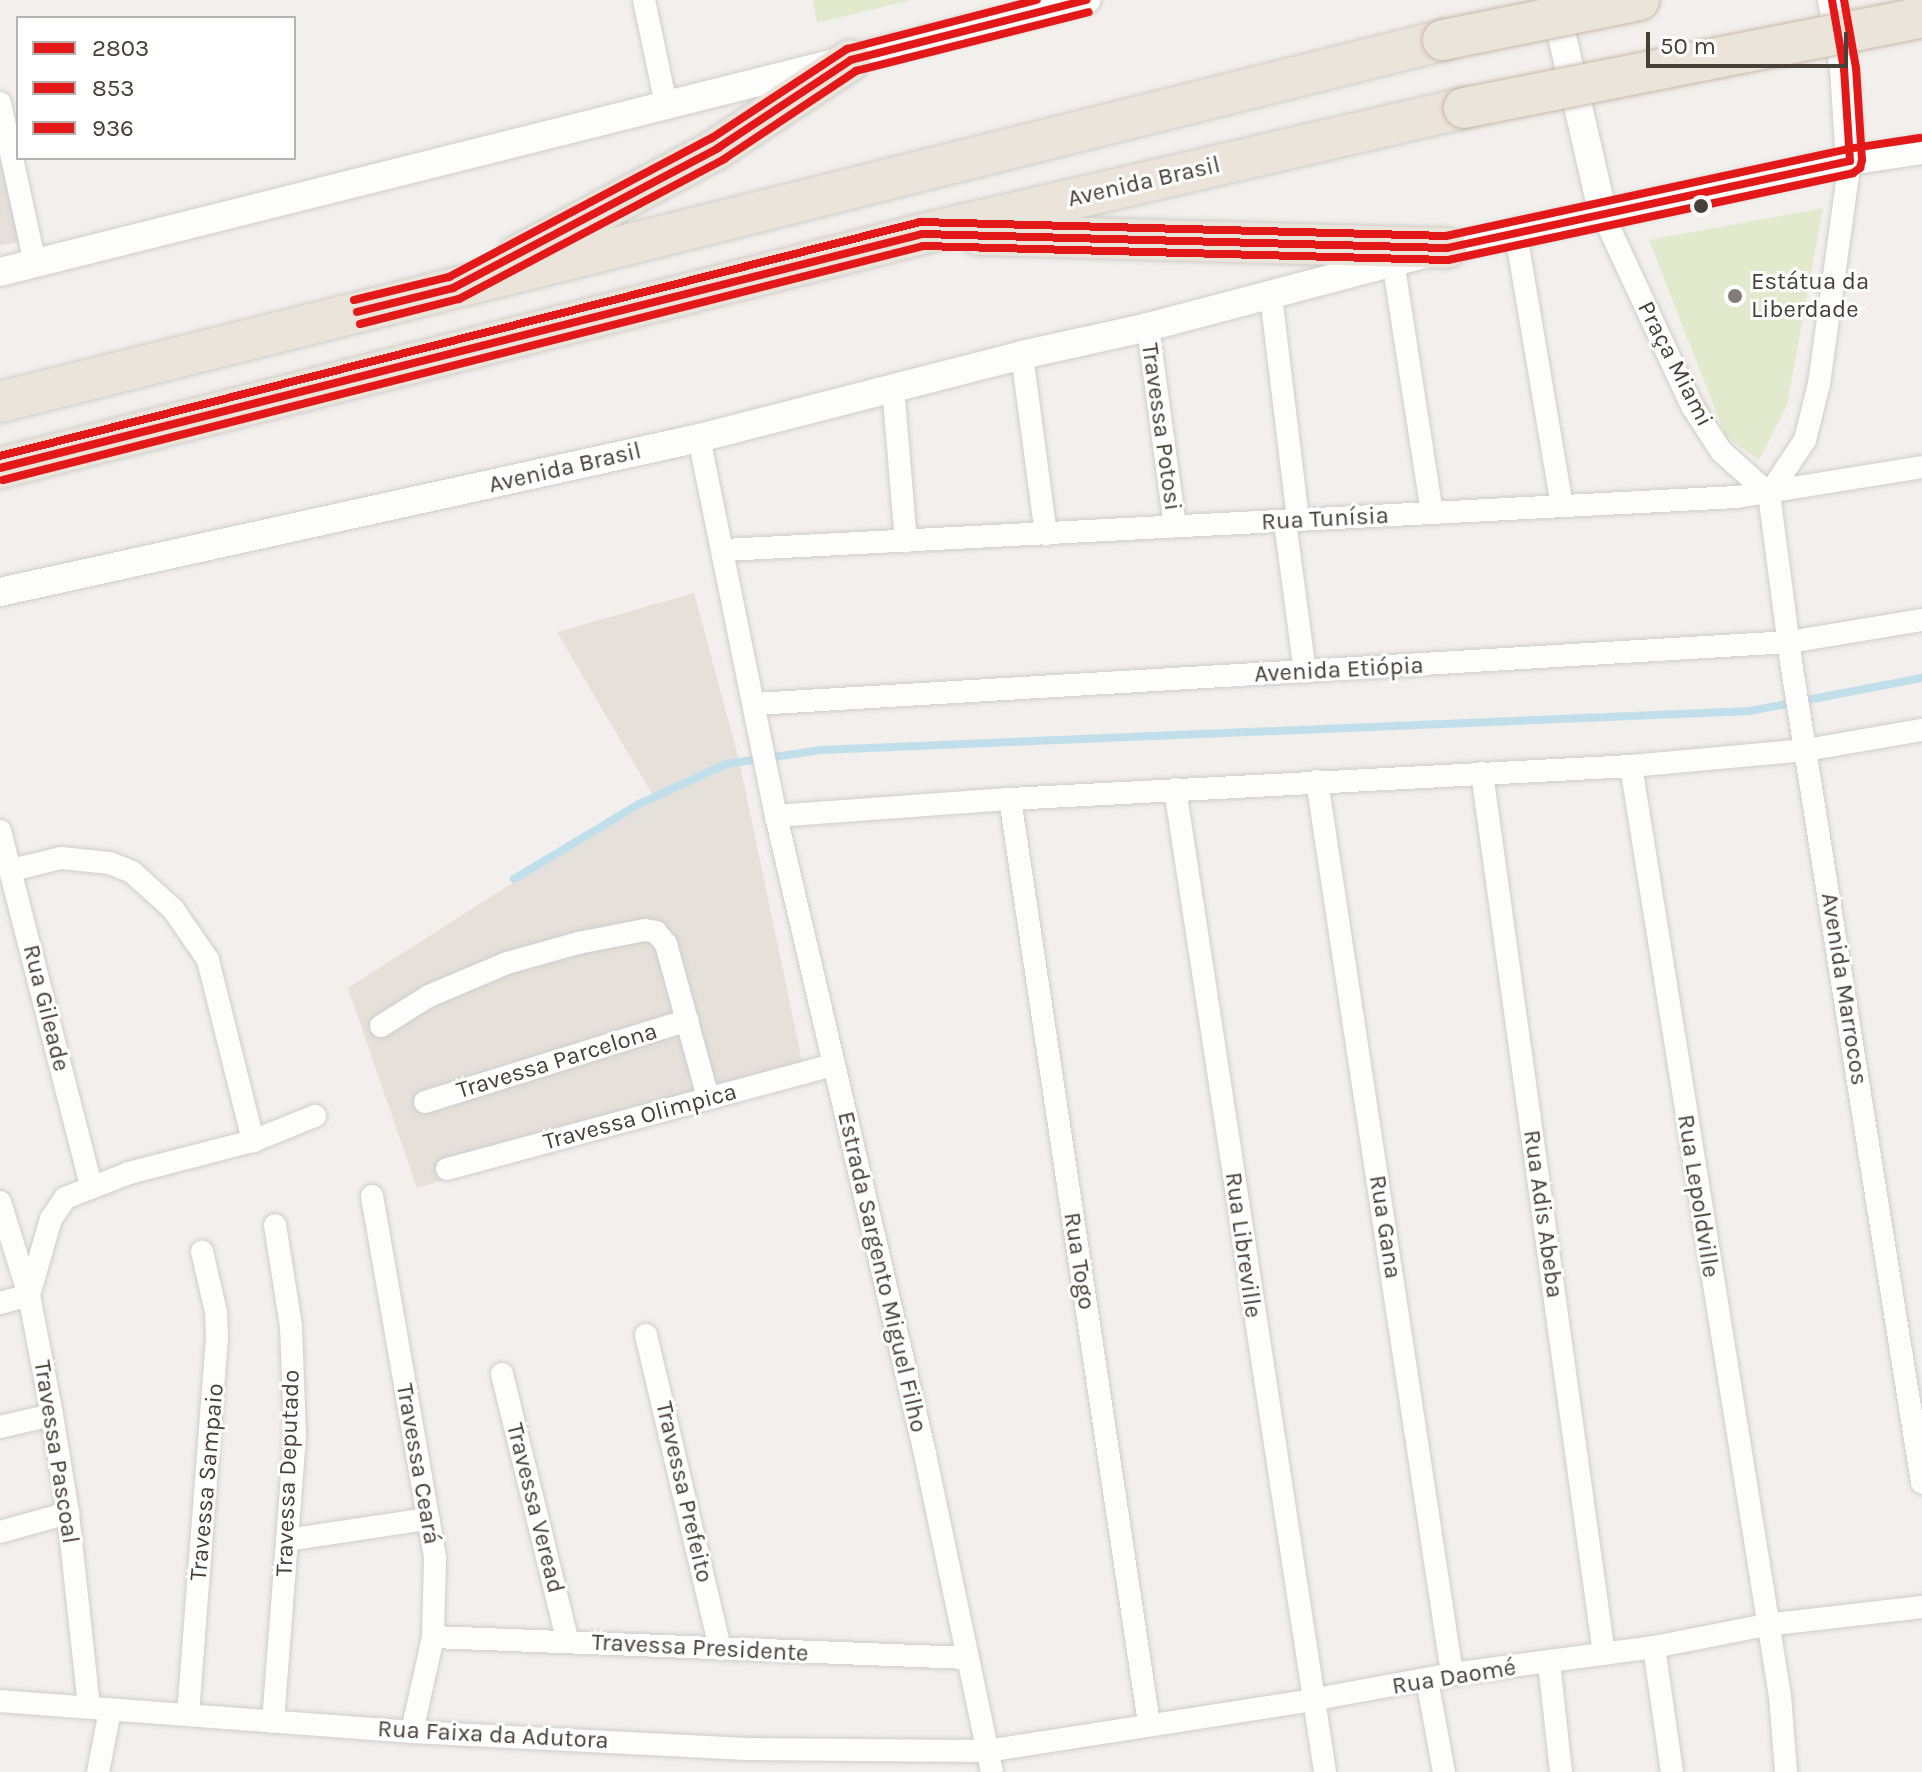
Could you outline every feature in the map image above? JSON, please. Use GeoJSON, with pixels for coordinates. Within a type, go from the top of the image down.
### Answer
{"type":"FeatureCollection","features":[{"type":"Feature","properties":{"kind":"highway"},"geometry":{"type":"LineString","coordinates":[[0,402],[1443,40],[1639,0]]}},
{"type":"Feature","properties":{"kind":"highway","name":"Avenida Brasil"},"geometry":{"type":"LineString","coordinates":[[0,468],[922,234],[1464,108],[1922,17]]}},
{"type":"Feature","properties":{"kind":"highway"},"geometry":{"type":"LineString","coordinates":[[453,288],[718,148],[851,60]]}},
{"type":"Feature","properties":{"kind":"highway"},"geometry":{"type":"LineString","coordinates":[[922,234],[1447,248]]}},
{"type":"Feature","properties":{"kind":"street"},"geometry":{"type":"LineString","coordinates":[[644,0],[666,104]]}},
{"type":"Feature","properties":{"kind":"street"},"geometry":{"type":"LineString","coordinates":[[1,270],[851,60],[1014,9],[1086,0]]}},
{"type":"Feature","properties":{"kind":"street","name":"Praça Miami"},"geometry":{"type":"LineString","coordinates":[[1554,0],[1603,215],[1692,406],[1721,451],[1769,494]]}},
{"type":"Feature","properties":{"kind":"street"},"geometry":{"type":"LineString","coordinates":[[1769,494],[1805,440],[1819,384],[1850,161],[1844,69],[1832,0]]}},
{"type":"Feature","properties":{"kind":"street"},"geometry":{"type":"LineString","coordinates":[[0,103],[35,263]]}},
{"type":"Feature","properties":{"kind":"street","name":"Avenida Brasil"},"geometry":{"type":"LineString","coordinates":[[0,592],[699,438],[893,387],[1271,296],[1447,248],[1850,161],[1922,150]]}},
{"type":"Feature","properties":{"kind":"street"},"geometry":{"type":"LineString","coordinates":[[1516,234],[1562,506]]}},
{"type":"Feature","properties":{"kind":"street"},"geometry":{"type":"LineString","coordinates":[[1393,261],[1432,512]]}},
{"type":"Feature","properties":{"kind":"street"},"geometry":{"type":"LineString","coordinates":[[1271,296],[1305,672]]}},
{"type":"Feature","properties":{"kind":"street","name":"Travessa Potosi"},"geometry":{"type":"LineString","coordinates":[[1148,327],[1175,526]]}},
{"type":"Feature","properties":{"kind":"street"},"geometry":{"type":"LineString","coordinates":[[1022,355],[1046,534]]}},
{"type":"Feature","properties":{"kind":"street"},"geometry":{"type":"LineString","coordinates":[[893,387],[906,541]]}},
{"type":"Feature","properties":{"kind":"street"},"geometry":{"type":"LineString","coordinates":[[699,438],[755,704]]}},
{"type":"Feature","properties":{"kind":"street","name":"Rua Tunísia"},"geometry":{"type":"LineString","coordinates":[[725,550],[1769,494],[1922,467]]}},
{"type":"Feature","properties":{"kind":"street","name":"Avenida Marrocos"},"geometry":{"type":"LineString","coordinates":[[1769,494],[1790,652],[1922,1483]]}},
{"type":"Feature","properties":{"kind":"street","name":"Avenida Etiópia"},"geometry":{"type":"LineString","coordinates":[[755,704],[1305,672],[1790,652],[1922,620]]}},
{"type":"Feature","properties":{"kind":"street","name":"Estrada Sargento Miguel Filho"},"geometry":{"type":"LineString","coordinates":[[755,704],[776,816],[925,1454],[989,1762]]}},
{"type":"Feature","properties":{"kind":"street"},"geometry":{"type":"LineString","coordinates":[[776,816],[1175,789],[1631,766],[1806,750],[1922,730]]}},
{"type":"Feature","properties":{"kind":"street","name":"Rua Lepoldville"},"geometry":{"type":"LineString","coordinates":[[1631,766],[1766,1625],[1780,1696],[1786,1772]]}},
{"type":"Feature","properties":{"kind":"street","name":"Rua Adis Abeba"},"geometry":{"type":"LineString","coordinates":[[1482,773],[1604,1654]]}},
{"type":"Feature","properties":{"kind":"street","name":"Rua Gana"},"geometry":{"type":"LineString","coordinates":[[1317,781],[1452,1674]]}},
{"type":"Feature","properties":{"kind":"street","name":"Rua Libreville"},"geometry":{"type":"LineString","coordinates":[[1175,789],[1311,1700],[1325,1772]]}},
{"type":"Feature","properties":{"kind":"street","name":"Rua Togo"},"geometry":{"type":"LineString","coordinates":[[1010,799],[1149,1724]]}},
{"type":"Feature","properties":{"kind":"street","name":"Rua Gileade"},"geometry":{"type":"LineString","coordinates":[[0,831],[91,1185]]}},
{"type":"Feature","properties":{"kind":"street"},"geometry":{"type":"LineString","coordinates":[[7,860],[61,858],[110,863],[132,872],[173,909],[208,960],[253,1141]]}},
{"type":"Feature","properties":{"kind":"street"},"geometry":{"type":"LineString","coordinates":[[381,1026],[429,996],[507,963],[578,943],[645,930],[656,932],[666,944],[708,1098]]}},
{"type":"Feature","properties":{"kind":"street","name":"Travessa Parcelona"},"geometry":{"type":"LineString","coordinates":[[425,1102],[688,1020]]}},
{"type":"Feature","properties":{"kind":"street","name":"Travessa Olimpica"},"geometry":{"type":"LineString","coordinates":[[447,1169],[833,1065]]}},
{"type":"Feature","properties":{"kind":"street"},"geometry":{"type":"LineString","coordinates":[[0,1303],[29,1295],[51,1219],[65,1198],[91,1185],[253,1141],[315,1116]]}},
{"type":"Feature","properties":{"kind":"street","name":"Travessa Ceará"},"geometry":{"type":"LineString","coordinates":[[372,1196],[428,1519],[436,1594],[433,1637],[412,1732]]}},
{"type":"Feature","properties":{"kind":"street","name":"Travessa Pascoal"},"geometry":{"type":"LineString","coordinates":[[0,1202],[29,1295],[52,1415],[100,1709],[98,1772]]}},
{"type":"Feature","properties":{"kind":"street","name":"Travessa Deputado"},"geometry":{"type":"LineString","coordinates":[[273,1722],[295,1435],[291,1326],[275,1225]]}},
{"type":"Feature","properties":{"kind":"street","name":"Travessa Sampaio"},"geometry":{"type":"LineString","coordinates":[[188,1714],[217,1339],[216,1312],[202,1252]]}},
{"type":"Feature","properties":{"kind":"street","name":"Travessa Prefeito"},"geometry":{"type":"LineString","coordinates":[[646,1335],[720,1649]]}},
{"type":"Feature","properties":{"kind":"street","name":"Travessa Veread"},"geometry":{"type":"LineString","coordinates":[[502,1374],[568,1642]]}},
{"type":"Feature","properties":{"kind":"street"},"geometry":{"type":"LineString","coordinates":[[0,1427],[52,1415]]}},
{"type":"Feature","properties":{"kind":"street"},"geometry":{"type":"LineString","coordinates":[[0,1532],[68,1513]]}},
{"type":"Feature","properties":{"kind":"street"},"geometry":{"type":"LineString","coordinates":[[287,1540],[428,1519]]}},
{"type":"Feature","properties":{"kind":"street","name":"Rua Daomé"},"geometry":{"type":"LineString","coordinates":[[989,1762],[1149,1724],[1311,1700],[1452,1674],[1654,1647],[1766,1625],[1922,1607]]}},
{"type":"Feature","properties":{"kind":"street","name":"Travessa Presidente"},"geometry":{"type":"LineString","coordinates":[[433,1637],[967,1658]]}},
{"type":"Feature","properties":{"kind":"street"},"geometry":{"type":"LineString","coordinates":[[1654,1647],[1672,1772]]}},
{"type":"Feature","properties":{"kind":"street"},"geometry":{"type":"LineString","coordinates":[[1549,1663],[1561,1772]]}},
{"type":"Feature","properties":{"kind":"street"},"geometry":{"type":"LineString","coordinates":[[1427,1680],[1444,1772]]}},
{"type":"Feature","properties":{"kind":"street","name":"Rua Faixa da Adutora"},"geometry":{"type":"LineString","coordinates":[[0,1701],[412,1732],[989,1762]]}},
{"type":"Feature","properties":{"kind":"shaded area"},"geometry":{"type":"Polygon","coordinates":[[[0,130],[26,240],[0,246],[0,130]]]}},
{"type":"Feature","properties":{"kind":"shaded area"},"geometry":{"type":"Polygon","coordinates":[[[694,593],[739,760],[804,1071],[417,1188],[348,988],[652,794],[557,632],[694,593]]]}},
{"type":"Feature","properties":{"kind":"green space"},"geometry":{"type":"Polygon","coordinates":[[[813,0],[911,0],[817,23],[813,0]]]}},
{"type":"Feature","properties":{"kind":"green space"},"geometry":{"type":"Polygon","coordinates":[[[1823,208],[1787,405],[1759,460],[1726,437],[1649,240],[1823,208]]]}},
{"type":"Feature","properties":{"kind":"waterway"},"geometry":{"type":"LineString","coordinates":[[514,879],[637,805],[726,764],[821,750],[1750,711],[1922,678]]}},
{"type":"Feature","properties":{"kind":"transit line","name":"936"},"geometry":{"type":"LineString","coordinates":[[354,300],[449,277],[712,138],[847,49],[1037,0]]}},
{"type":"Feature","properties":{"kind":"transit line","name":"2803"},"geometry":{"type":"LineString","coordinates":[[357,312],[453,288],[718,148],[851,60],[1086,0]]}},
{"type":"Feature","properties":{"kind":"transit line","name":"2803"},"geometry":{"type":"LineString","coordinates":[[0,468],[922,234],[1447,248],[1850,161],[1844,69],[1832,0]]}},
{"type":"Feature","properties":{"kind":"transit line","name":"853"},"geometry":{"type":"LineString","coordinates":[[3,480],[923,246],[1448,260],[1853,173],[1860,168],[1862,160],[1856,68],[1844,0]]}},
{"type":"Feature","properties":{"kind":"transit line","name":"853"},"geometry":{"type":"LineString","coordinates":[[360,324],[459,299],[724,159],[856,71],[1089,12]]}},
{"type":"Feature","properties":{"kind":"transit line","name":"936"},"geometry":{"type":"LineString","coordinates":[[0,456],[920,222],[1446,236],[1847,149],[1920,138]]}},
{"type":"Feature","properties":{"kind":"place","name":"Estátua da Liberdade"},"geometry":{"type":"Point","coordinates":[1735,296]}}]}
